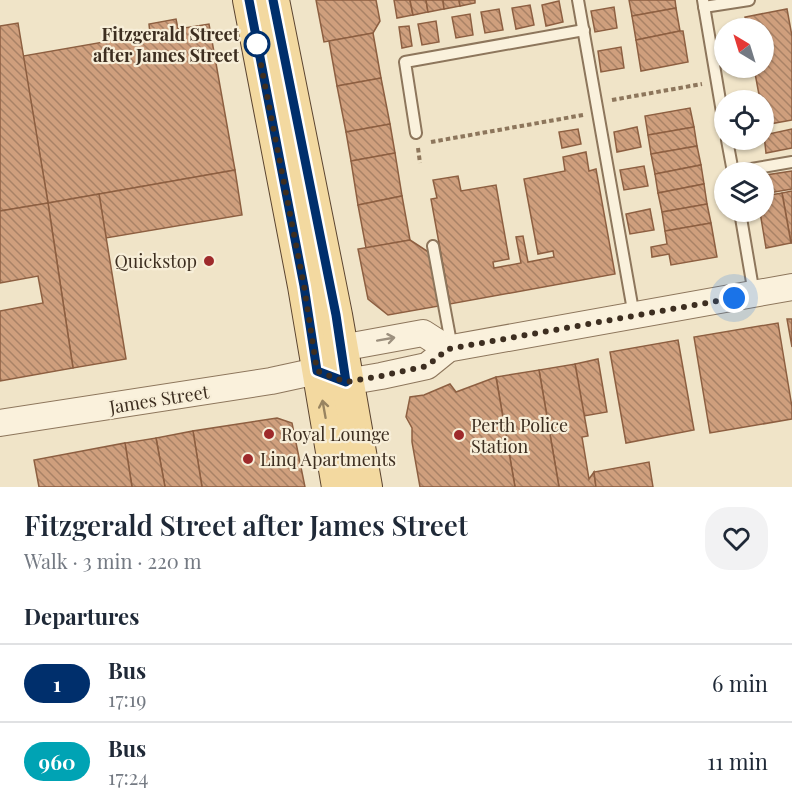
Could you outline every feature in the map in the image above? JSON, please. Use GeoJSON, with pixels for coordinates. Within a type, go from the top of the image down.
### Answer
{"type":"FeatureCollection","features":[{"type":"Feature","properties":{"kind":"main road"},"geometry":{"type":"LineString","coordinates":[[249,0],[304,286],[338,487]]}},
{"type":"Feature","properties":{"kind":"main road"},"geometry":{"type":"LineString","coordinates":[[273,0],[336,315],[366,487]]}},
{"type":"Feature","properties":{"kind":"street"},"geometry":{"type":"LineString","coordinates":[[450,349],[423,333],[341,348],[317,371],[346,382],[388,375],[427,366],[450,349],[792,287]]}},
{"type":"Feature","properties":{"kind":"street","name":"James Street"},"geometry":{"type":"LineString","coordinates":[[0,423],[250,385],[317,371]]}},
{"type":"Feature","properties":{"kind":"lane"},"geometry":{"type":"LineString","coordinates":[[578,0],[634,316]]}},
{"type":"Feature","properties":{"kind":"lane"},"geometry":{"type":"LineString","coordinates":[[718,90],[704,4],[749,0]]}},
{"type":"Feature","properties":{"kind":"lane"},"geometry":{"type":"LineString","coordinates":[[417,139],[405,62],[584,30]]}},
{"type":"Feature","properties":{"kind":"lane"},"geometry":{"type":"LineString","coordinates":[[774,165],[792,162]]}},
{"type":"Feature","properties":{"kind":"lane"},"geometry":{"type":"LineString","coordinates":[[742,222],[754,294]]}},
{"type":"Feature","properties":{"kind":"lane"},"geometry":{"type":"LineString","coordinates":[[433,246],[450,349]]}},
{"type":"Feature","properties":{"kind":"path"},"geometry":{"type":"LineString","coordinates":[[429,142],[717,81]]}},
{"type":"Feature","properties":{"kind":"path"},"geometry":{"type":"LineString","coordinates":[[417,139],[420,163]]}},
{"type":"Feature","properties":{"kind":"building"},"geometry":{"type":"Polygon","coordinates":[[[316,0],[376,0],[380,21],[373,33],[324,42],[316,0]]]}},
{"type":"Feature","properties":{"kind":"building"},"geometry":{"type":"Polygon","coordinates":[[[394,0],[410,0],[413,15],[397,18],[394,0]]]}},
{"type":"Feature","properties":{"kind":"building"},"geometry":{"type":"Polygon","coordinates":[[[410,0],[426,0],[428,12],[413,15],[410,0]]]}},
{"type":"Feature","properties":{"kind":"building"},"geometry":{"type":"Polygon","coordinates":[[[426,0],[443,0],[444,9],[428,12],[426,0]]]}},
{"type":"Feature","properties":{"kind":"building"},"geometry":{"type":"Polygon","coordinates":[[[443,0],[459,0],[460,6],[444,9],[443,0]]]}},
{"type":"Feature","properties":{"kind":"building"},"geometry":{"type":"Polygon","coordinates":[[[459,0],[475,0],[475,3],[460,6],[459,0]]]}},
{"type":"Feature","properties":{"kind":"building"},"geometry":{"type":"Polygon","coordinates":[[[629,0],[675,0],[676,8],[632,16],[629,0]]]}},
{"type":"Feature","properties":{"kind":"building"},"geometry":{"type":"Polygon","coordinates":[[[559,1],[563,22],[546,26],[542,5],[559,1]]]}},
{"type":"Feature","properties":{"kind":"building"},"geometry":{"type":"Polygon","coordinates":[[[530,5],[534,25],[516,29],[512,8],[530,5]]]}},
{"type":"Feature","properties":{"kind":"building"},"geometry":{"type":"Polygon","coordinates":[[[614,7],[617,28],[595,32],[591,11],[614,7]]]}},
{"type":"Feature","properties":{"kind":"building"},"geometry":{"type":"Polygon","coordinates":[[[676,8],[680,31],[636,40],[632,16],[676,8]]]}},
{"type":"Feature","properties":{"kind":"building"},"geometry":{"type":"Polygon","coordinates":[[[499,9],[503,30],[485,33],[481,12],[499,9]]]}},
{"type":"Feature","properties":{"kind":"building"},"geometry":{"type":"Polygon","coordinates":[[[787,9],[792,36],[792,120],[774,123],[774,90],[758,90],[756,78],[774,78],[774,18],[745,17],[787,9]]]}},
{"type":"Feature","properties":{"kind":"building"},"geometry":{"type":"Polygon","coordinates":[[[470,14],[473,35],[456,38],[452,17],[470,14]]]}},
{"type":"Feature","properties":{"kind":"building"},"geometry":{"type":"Polygon","coordinates":[[[176,19],[178,29],[209,24],[235,170],[48,203],[23,56],[150,34],[149,24],[176,19]]]}},
{"type":"Feature","properties":{"kind":"building"},"geometry":{"type":"Polygon","coordinates":[[[436,21],[439,42],[422,45],[418,24],[436,21]]]}},
{"type":"Feature","properties":{"kind":"building"},"geometry":{"type":"Polygon","coordinates":[[[18,23],[48,203],[0,211],[0,26],[18,23]]]}},
{"type":"Feature","properties":{"kind":"building"},"geometry":{"type":"Polygon","coordinates":[[[409,26],[412,46],[402,48],[399,27],[409,26]]]}},
{"type":"Feature","properties":{"kind":"building"},"geometry":{"type":"Polygon","coordinates":[[[683,31],[688,62],[641,71],[636,40],[683,31]]]}},
{"type":"Feature","properties":{"kind":"building"},"geometry":{"type":"Polygon","coordinates":[[[373,33],[381,78],[337,86],[329,41],[373,33]]]}},
{"type":"Feature","properties":{"kind":"building"},"geometry":{"type":"Polygon","coordinates":[[[621,47],[624,68],[601,72],[598,51],[621,47]]]}},
{"type":"Feature","properties":{"kind":"building"},"geometry":{"type":"Polygon","coordinates":[[[381,78],[390,124],[346,132],[337,86],[381,78]]]}},
{"type":"Feature","properties":{"kind":"building"},"geometry":{"type":"Polygon","coordinates":[[[690,108],[694,127],[648,135],[645,116],[690,108]]]}},
{"type":"Feature","properties":{"kind":"building"},"geometry":{"type":"Polygon","coordinates":[[[390,124],[395,153],[351,161],[346,132],[390,124]]]}},
{"type":"Feature","properties":{"kind":"building"},"geometry":{"type":"Polygon","coordinates":[[[637,127],[641,147],[617,152],[614,132],[637,127]]]}},
{"type":"Feature","properties":{"kind":"building"},"geometry":{"type":"Polygon","coordinates":[[[694,127],[697,146],[651,154],[648,135],[694,127]]]}},
{"type":"Feature","properties":{"kind":"building"},"geometry":{"type":"Polygon","coordinates":[[[578,129],[581,144],[562,148],[559,132],[578,129]]]}},
{"type":"Feature","properties":{"kind":"building"},"geometry":{"type":"Polygon","coordinates":[[[792,129],[792,148],[766,153],[766,150],[774,150],[774,133],[792,129]]]}},
{"type":"Feature","properties":{"kind":"building"},"geometry":{"type":"Polygon","coordinates":[[[697,146],[701,165],[655,174],[651,154],[697,146]]]}},
{"type":"Feature","properties":{"kind":"building"},"geometry":{"type":"Polygon","coordinates":[[[586,152],[589,171],[596,169],[615,274],[450,304],[431,199],[437,198],[433,180],[458,176],[461,191],[496,185],[509,259],[493,262],[494,268],[521,263],[516,237],[523,236],[528,262],[554,257],[553,251],[538,254],[524,179],[565,171],[563,157],[586,152]]]}},
{"type":"Feature","properties":{"kind":"building"},"geometry":{"type":"Polygon","coordinates":[[[395,153],[402,196],[358,205],[351,161],[395,153]]]}},
{"type":"Feature","properties":{"kind":"building"},"geometry":{"type":"Polygon","coordinates":[[[701,165],[704,184],[658,193],[655,174],[701,165]]]}},
{"type":"Feature","properties":{"kind":"building"},"geometry":{"type":"Polygon","coordinates":[[[644,166],[648,186],[624,190],[620,170],[644,166]]]}},
{"type":"Feature","properties":{"kind":"building"},"geometry":{"type":"Polygon","coordinates":[[[235,170],[242,215],[106,238],[99,194],[235,170]]]}},
{"type":"Feature","properties":{"kind":"building"},"geometry":{"type":"Polygon","coordinates":[[[792,171],[792,189],[774,192],[774,174],[792,171]]]}},
{"type":"Feature","properties":{"kind":"building"},"geometry":{"type":"Polygon","coordinates":[[[704,184],[707,204],[662,212],[658,193],[704,184]]]}},
{"type":"Feature","properties":{"kind":"building"},"geometry":{"type":"Polygon","coordinates":[[[792,191],[792,243],[791,243],[782,193],[792,191]]]}},
{"type":"Feature","properties":{"kind":"building"},"geometry":{"type":"Polygon","coordinates":[[[782,193],[791,243],[766,248],[762,222],[774,222],[774,194],[782,193]]]}},
{"type":"Feature","properties":{"kind":"building"},"geometry":{"type":"Polygon","coordinates":[[[99,194],[126,359],[73,368],[48,203],[99,194]]]}},
{"type":"Feature","properties":{"kind":"building"},"geometry":{"type":"Polygon","coordinates":[[[402,196],[410,240],[366,248],[358,205],[402,196]]]}},
{"type":"Feature","properties":{"kind":"building"},"geometry":{"type":"Polygon","coordinates":[[[48,203],[73,368],[0,381],[0,311],[43,303],[38,276],[0,283],[0,211],[48,203]]]}},
{"type":"Feature","properties":{"kind":"building"},"geometry":{"type":"Polygon","coordinates":[[[707,204],[711,223],[665,231],[662,212],[707,204]]]}},
{"type":"Feature","properties":{"kind":"building"},"geometry":{"type":"Polygon","coordinates":[[[650,209],[654,230],[630,234],[626,214],[650,209]]]}},
{"type":"Feature","properties":{"kind":"building"},"geometry":{"type":"Polygon","coordinates":[[[711,223],[717,257],[671,265],[669,254],[652,257],[651,247],[667,244],[665,231],[711,223]]]}},
{"type":"Feature","properties":{"kind":"building"},"geometry":{"type":"Polygon","coordinates":[[[410,240],[430,253],[439,306],[388,315],[368,299],[358,249],[410,240]]]}},
{"type":"Feature","properties":{"kind":"building"},"geometry":{"type":"Polygon","coordinates":[[[787,319],[792,319],[792,347],[787,319]]]}},
{"type":"Feature","properties":{"kind":"building"},"geometry":{"type":"Polygon","coordinates":[[[778,323],[792,419],[710,433],[694,337],[778,323]]]}},
{"type":"Feature","properties":{"kind":"building"},"geometry":{"type":"Polygon","coordinates":[[[678,340],[694,430],[626,443],[610,352],[678,340]]]}},
{"type":"Feature","properties":{"kind":"building"},"geometry":{"type":"Polygon","coordinates":[[[598,359],[607,412],[584,416],[575,364],[598,359]]]}},
{"type":"Feature","properties":{"kind":"building"},"geometry":{"type":"Polygon","coordinates":[[[575,364],[588,436],[582,437],[589,479],[594,472],[596,487],[559,487],[539,370],[575,364]]]}},
{"type":"Feature","properties":{"kind":"building"},"geometry":{"type":"Polygon","coordinates":[[[539,370],[559,487],[515,487],[496,377],[539,370]]]}},
{"type":"Feature","properties":{"kind":"building","name":"Perth Police Station"},"geometry":{"type":"Polygon","coordinates":[[[496,377],[515,487],[420,487],[412,442],[412,428],[406,417],[410,397],[424,395],[450,384],[456,392],[496,377]]]}},
{"type":"Feature","properties":{"kind":"building","name":"Linq Apartments"},"geometry":{"type":"Polygon","coordinates":[[[277,418],[292,423],[305,487],[202,487],[193,431],[277,418]]]}},
{"type":"Feature","properties":{"kind":"building"},"geometry":{"type":"Polygon","coordinates":[[[193,431],[202,487],[165,487],[156,438],[193,431]]]}},
{"type":"Feature","properties":{"kind":"building"},"geometry":{"type":"Polygon","coordinates":[[[156,438],[165,487],[132,487],[125,443],[156,438]]]}},
{"type":"Feature","properties":{"kind":"building"},"geometry":{"type":"Polygon","coordinates":[[[125,443],[132,487],[39,487],[34,460],[125,443]]]}},
{"type":"Feature","properties":{"kind":"building","name":"Perth Police Station"},"geometry":{"type":"Polygon","coordinates":[[[649,462],[653,487],[596,487],[594,472],[649,462]]]}},
{"type":"Feature","properties":{"kind":"bus line","name":"1"},"geometry":{"type":"LineString","coordinates":[[249,0],[304,286],[317,371],[346,382],[336,315],[273,0]]}},
{"type":"Feature","properties":{"kind":"place","name":"Fitzgerald Street after James Street"},"geometry":{"type":"Point","coordinates":[257,44]}},
{"type":"Feature","properties":{"kind":"place","name":"Quickstop"},"geometry":{"type":"Point","coordinates":[209,261]}},
{"type":"Feature","properties":{"kind":"place","name":"Royal Lounge"},"geometry":{"type":"Point","coordinates":[269,434]}},
{"type":"Feature","properties":{"kind":"place","name":"Perth Police Station"},"geometry":{"type":"Point","coordinates":[459,435]}},
{"type":"Feature","properties":{"kind":"place","name":"Linq Apartments"},"geometry":{"type":"Point","coordinates":[248,459]}},
{"type":"Feature","properties":{"kind":"route"},"geometry":{"type":"LineString","coordinates":[[257,44],[304,286],[317,371],[346,382],[381,376],[427,366],[448,349],[734,298]]}}]}
